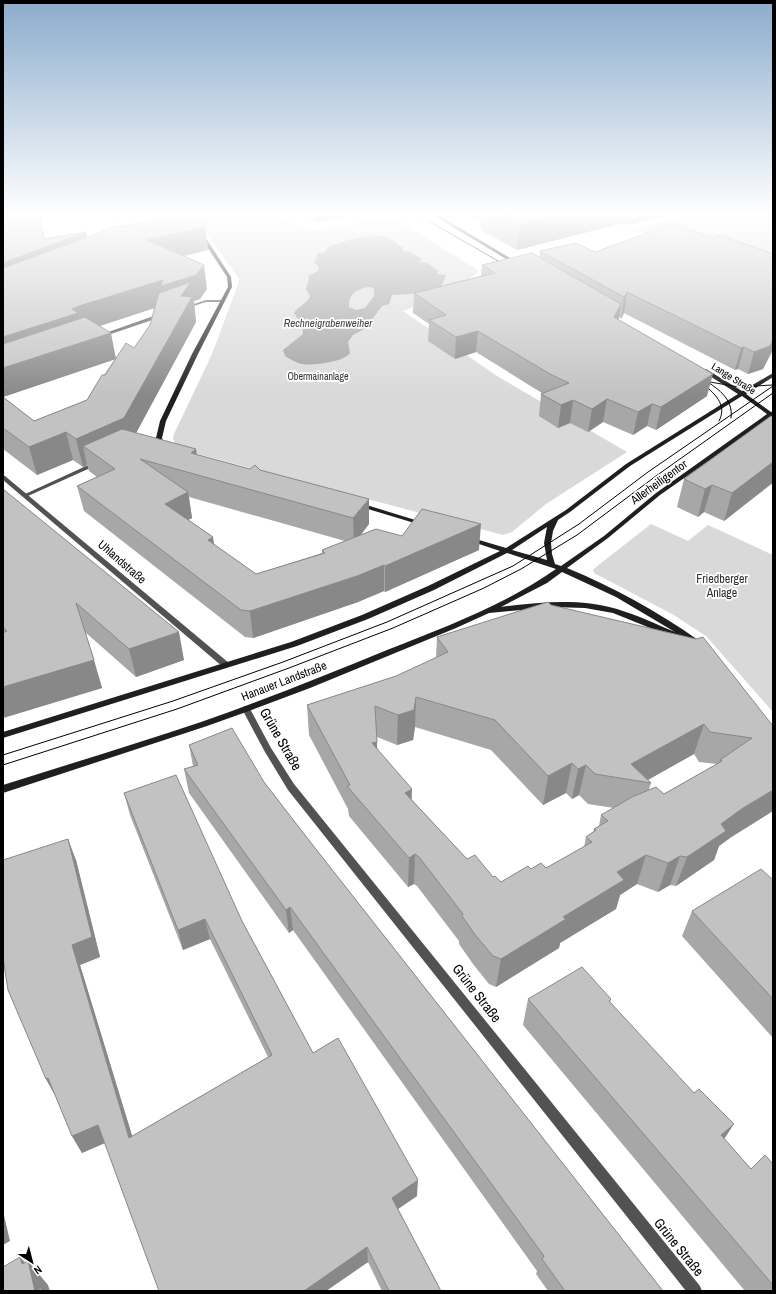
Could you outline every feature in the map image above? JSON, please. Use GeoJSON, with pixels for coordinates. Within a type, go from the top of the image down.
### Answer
{"type":"FeatureCollection","features":[{"type":"Feature","properties":{"kind":"main road"},"geometry":{"type":"LineString","coordinates":[[167,452],[163,448],[158,438],[163,421],[182,380],[230,287],[230,279],[228,275]]}},
{"type":"Feature","properties":{"kind":"main road","name":"Lange Straße"},"geometry":{"type":"LineString","coordinates":[[698,367],[743,394],[772,414]]}},
{"type":"Feature","properties":{"kind":"main road"},"geometry":{"type":"LineString","coordinates":[[3,735],[294,644],[365,617],[431,588],[507,550],[562,515],[628,465],[773,375]]}},
{"type":"Feature","properties":{"kind":"main road","name":"Allerheiligentor"},"geometry":{"type":"LineString","coordinates":[[562,569],[658,494],[772,414]]}},
{"type":"Feature","properties":{"kind":"main road"},"geometry":{"type":"LineString","coordinates":[[352,503],[433,528]]}},
{"type":"Feature","properties":{"kind":"main road"},"geometry":{"type":"LineString","coordinates":[[552,565],[548,556],[548,532],[553,524],[562,515]]}},
{"type":"Feature","properties":{"kind":"main road"},"geometry":{"type":"LineString","coordinates":[[464,537],[552,565],[588,580],[637,606],[676,629],[700,646],[615,611],[591,607],[566,604],[543,605],[483,612]]}},
{"type":"Feature","properties":{"kind":"main road","name":"Hanauer Landstraße"},"geometry":{"type":"LineString","coordinates":[[3,789],[204,724],[307,686],[453,626],[544,581],[562,569]]}},
{"type":"Feature","properties":{"kind":"street"},"geometry":{"type":"LineString","coordinates":[[179,310],[206,301],[223,301]]}},
{"type":"Feature","properties":{"kind":"street"},"geometry":{"type":"LineString","coordinates":[[91,339],[165,314]]}},
{"type":"Feature","properties":{"kind":"street"},"geometry":{"type":"LineString","coordinates":[[26,494],[106,459]]}},
{"type":"Feature","properties":{"kind":"street","name":"Uhlandstraße"},"geometry":{"type":"LineString","coordinates":[[3,476],[226,665]]}},
{"type":"Feature","properties":{"kind":"street","name":"Grüne Straße"},"geometry":{"type":"LineString","coordinates":[[246,709],[268,750],[291,787],[694,1291]]}},
{"type":"Feature","properties":{"kind":"green space","name":"Obermainanlage"},"geometry":{"type":"Polygon","coordinates":[[[236,275],[474,275],[454,291],[403,311],[497,376],[627,452],[546,504],[512,532],[503,535],[183,450],[177,446],[173,439],[174,434],[212,354],[239,279],[236,275]]]}},
{"type":"Feature","properties":{"kind":"green space","name":"Friedberger Anlage"},"geometry":{"type":"Polygon","coordinates":[[[651,524],[688,541],[708,525],[773,555],[773,712],[706,636],[672,614],[594,573],[593,570],[596,567],[651,524]]]}},
{"type":"Feature","properties":{"kind":"water","name":"Rechneigrabenweiher"},"geometry":{"type":"Polygon","coordinates":[[[446,275],[441,287],[425,293],[392,295],[389,304],[382,306],[366,328],[353,335],[348,342],[350,353],[347,356],[328,363],[302,364],[285,356],[283,350],[303,334],[302,325],[294,313],[307,301],[310,296],[306,289],[309,279],[308,276],[446,275]],[[370,287],[358,290],[352,295],[349,302],[349,307],[356,310],[365,308],[374,296],[374,289],[370,287]]]}},
{"type":"Feature","properties":{"kind":"building"},"geometry":{"type":"Polygon","coordinates":[[[3,275],[195,275],[161,286],[163,280],[79,306],[72,309],[78,313],[3,337],[3,275]]]}},
{"type":"Feature","properties":{"kind":"building"},"geometry":{"type":"Polygon","coordinates":[[[485,275],[571,275],[621,304],[614,317],[713,374],[661,407],[652,404],[638,412],[607,399],[592,409],[573,400],[561,405],[541,394],[569,383],[550,374],[478,331],[456,337],[429,320],[446,315],[414,293],[485,275]]]}},
{"type":"Feature","properties":{"kind":"building"},"geometry":{"type":"Polygon","coordinates":[[[585,275],[773,275],[773,340],[770,346],[754,352],[744,347],[741,348],[627,292],[624,297],[585,275]]]}},
{"type":"Feature","properties":{"kind":"building"},"geometry":{"type":"Polygon","coordinates":[[[191,282],[181,296],[192,297],[124,418],[76,439],[66,432],[29,447],[3,428],[3,397],[34,421],[87,400],[102,375],[105,375],[126,343],[134,348],[150,325],[159,293],[191,282]]]}},
{"type":"Feature","properties":{"kind":"building"},"geometry":{"type":"Polygon","coordinates":[[[85,317],[111,333],[3,368],[3,344],[85,317]]]}},
{"type":"Feature","properties":{"kind":"building"},"geometry":{"type":"Polygon","coordinates":[[[771,416],[773,417],[773,462],[732,493],[712,485],[705,489],[684,479],[771,416]]]}},
{"type":"Feature","properties":{"kind":"building"},"geometry":{"type":"Polygon","coordinates":[[[122,429],[196,449],[191,453],[250,469],[255,465],[260,470],[369,499],[353,518],[140,459],[188,492],[165,504],[213,537],[208,540],[256,574],[325,553],[322,550],[376,529],[402,536],[422,509],[481,524],[385,566],[384,565],[357,576],[250,611],[241,610],[77,486],[115,469],[83,446],[122,429]]]}},
{"type":"Feature","properties":{"kind":"building"},"geometry":{"type":"Polygon","coordinates":[[[3,489],[179,632],[129,649],[76,603],[94,660],[3,687],[3,633],[7,631],[3,627],[3,489]]]}},
{"type":"Feature","properties":{"kind":"building"},"geometry":{"type":"Polygon","coordinates":[[[548,602],[551,605],[696,639],[703,637],[773,726],[773,790],[743,808],[721,824],[726,831],[687,857],[680,856],[668,863],[646,855],[617,872],[624,880],[563,917],[566,919],[501,959],[493,956],[476,936],[462,916],[463,914],[419,857],[415,854],[409,858],[347,786],[350,785],[307,705],[396,676],[448,652],[437,637],[548,602]],[[416,697],[414,710],[398,715],[375,706],[377,742],[372,743],[412,789],[405,793],[467,859],[475,855],[493,877],[495,876],[501,882],[528,866],[531,869],[541,863],[546,868],[592,842],[586,837],[596,830],[594,829],[608,821],[601,815],[632,797],[656,787],[664,794],[722,761],[720,760],[752,738],[710,732],[704,724],[631,764],[651,783],[595,774],[586,765],[578,769],[572,763],[548,776],[495,720],[416,697]]]}},
{"type":"Feature","properties":{"kind":"building"},"geometry":{"type":"Polygon","coordinates":[[[232,728],[264,782],[663,1291],[565,1291],[542,1259],[544,1256],[290,907],[286,910],[184,769],[198,765],[189,745],[232,728]]]}},
{"type":"Feature","properties":{"kind":"building"},"geometry":{"type":"Polygon","coordinates":[[[176,775],[242,921],[313,1053],[338,1038],[418,1180],[392,1198],[441,1291],[389,1291],[367,1247],[304,1291],[159,1291],[98,1125],[72,1136],[48,1078],[46,1079],[8,990],[3,958],[3,860],[68,839],[92,937],[72,945],[129,1138],[272,1055],[205,919],[178,930],[124,793],[176,775]]]}},
{"type":"Feature","properties":{"kind":"building"},"geometry":{"type":"Polygon","coordinates":[[[761,869],[773,880],[773,999],[692,911],[761,869]]]}},
{"type":"Feature","properties":{"kind":"building"},"geometry":{"type":"Polygon","coordinates":[[[582,967],[611,999],[609,1001],[694,1093],[699,1089],[734,1124],[721,1135],[751,1169],[765,1155],[773,1164],[773,1285],[528,999],[582,967]]]}},
{"type":"Feature","properties":{"kind":"building"},"geometry":{"type":"Polygon","coordinates":[[[20,1257],[22,1264],[28,1261],[35,1291],[3,1291],[3,1267],[20,1257]]]}},
{"type":"Feature","properties":{"kind":"tram line"},"geometry":{"type":"LineString","coordinates":[[701,378],[723,394],[730,405],[731,415]]}},
{"type":"Feature","properties":{"kind":"tram line"},"geometry":{"type":"LineString","coordinates":[[710,382],[739,387],[772,385]]}},
{"type":"Feature","properties":{"kind":"tram line"},"geometry":{"type":"LineString","coordinates":[[731,415],[773,386]]}},
{"type":"Feature","properties":{"kind":"tram line"},"geometry":{"type":"LineString","coordinates":[[709,389],[716,396],[722,408],[719,421]]}},
{"type":"Feature","properties":{"kind":"tram line"},"geometry":{"type":"LineString","coordinates":[[3,765],[177,709],[289,668],[393,628],[484,588],[521,569],[577,535],[656,476],[773,393]]}},
{"type":"Feature","properties":{"kind":"tram line"},"geometry":{"type":"LineString","coordinates":[[3,755],[173,701],[283,662],[387,622],[513,566],[579,524],[648,472],[731,415]]}}]}
